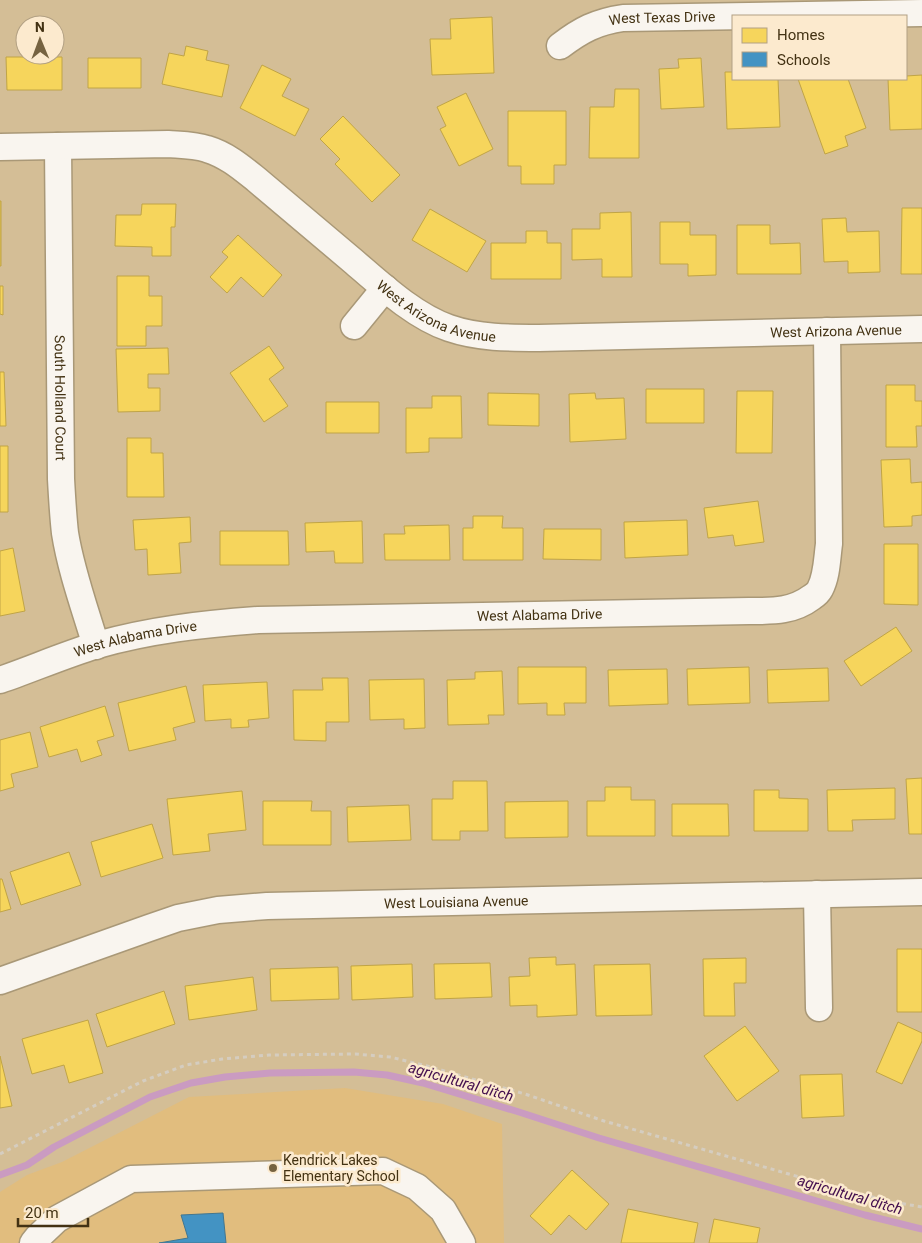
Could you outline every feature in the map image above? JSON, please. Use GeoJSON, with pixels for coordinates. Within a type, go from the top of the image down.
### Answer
{"type":"FeatureCollection","features":[{"type":"Feature","properties":{"kind":"street","name":"West Texas Drive"},"geometry":{"type":"LineString","coordinates":[[802,15],[922,13]]}},
{"type":"Feature","properties":{"kind":"street","name":"West Texas Drive"},"geometry":{"type":"LineString","coordinates":[[560,46],[590,26],[615,19],[732,16]]}},
{"type":"Feature","properties":{"kind":"street","name":"West Arizona Avenue"},"geometry":{"type":"LineString","coordinates":[[0,147],[168,144],[206,148],[235,162],[401,301],[441,324],[467,333],[488,336],[539,338],[922,329]]}},
{"type":"Feature","properties":{"kind":"street","name":"South Holland Court"},"geometry":{"type":"LineString","coordinates":[[58,146],[62,506],[65,534],[70,555],[96,646]]}},
{"type":"Feature","properties":{"kind":"street"},"geometry":{"type":"LineString","coordinates":[[354,326],[385,288]]}},
{"type":"Feature","properties":{"kind":"street","name":"West Alabama Drive"},"geometry":{"type":"LineString","coordinates":[[0,680],[96,646],[143,634],[211,623],[258,620],[749,612],[794,608],[806,602],[819,591],[824,578],[829,544],[827,331]]}},
{"type":"Feature","properties":{"kind":"street","name":"West Louisiana Avenue"},"geometry":{"type":"LineString","coordinates":[[0,981],[149,928],[192,915],[218,910],[285,906],[922,892]]}},
{"type":"Feature","properties":{"kind":"street"},"geometry":{"type":"LineString","coordinates":[[817,894],[820,1008]]}},
{"type":"Feature","properties":{"kind":"street"},"geometry":{"type":"LineString","coordinates":[[33,1243],[57,1219],[131,1179],[383,1171],[418,1187],[443,1210],[462,1243]]}},
{"type":"Feature","properties":{"kind":"path"},"geometry":{"type":"LineString","coordinates":[[0,1154],[143,1081],[186,1066],[222,1058],[270,1055],[355,1054],[390,1057],[428,1066],[525,1094],[604,1121],[848,1191],[922,1207]]}},
{"type":"Feature","properties":{"kind":"shaded area","name":"Kendrick Lakes Elementary School"},"geometry":{"type":"Polygon","coordinates":[[[345,1088],[443,1104],[502,1124],[504,1243],[0,1243],[0,1192],[27,1175],[62,1162],[189,1097],[345,1088]]]}},
{"type":"Feature","properties":{"kind":"building: Homes"},"geometry":{"type":"Polygon","coordinates":[[[492,17],[494,73],[432,75],[430,39],[451,39],[450,19],[492,17]]]}},
{"type":"Feature","properties":{"kind":"building: Homes"},"geometry":{"type":"Polygon","coordinates":[[[186,46],[208,51],[206,60],[229,65],[222,97],[162,84],[169,53],[184,56],[186,46]]]}},
{"type":"Feature","properties":{"kind":"building: Homes"},"geometry":{"type":"Polygon","coordinates":[[[6,57],[15,57],[15,65],[62,65],[62,90],[7,90],[6,57]]]}},
{"type":"Feature","properties":{"kind":"building: Homes"},"geometry":{"type":"Polygon","coordinates":[[[88,58],[141,58],[141,88],[88,88],[88,58]]]}},
{"type":"Feature","properties":{"kind":"building: Homes"},"geometry":{"type":"Polygon","coordinates":[[[701,58],[704,107],[661,109],[659,69],[679,68],[678,59],[701,58]]]}},
{"type":"Feature","properties":{"kind":"building: Homes"},"geometry":{"type":"Polygon","coordinates":[[[262,65],[291,79],[282,96],[309,109],[295,136],[240,108],[262,65]]]}},
{"type":"Feature","properties":{"kind":"building: Homes"},"geometry":{"type":"Polygon","coordinates":[[[725,72],[732,72],[732,80],[778,80],[780,127],[727,129],[725,72]]]}},
{"type":"Feature","properties":{"kind":"building: Homes"},"geometry":{"type":"Polygon","coordinates":[[[922,75],[922,129],[890,130],[888,80],[907,80],[907,76],[922,75]]]}},
{"type":"Feature","properties":{"kind":"building: Homes"},"geometry":{"type":"Polygon","coordinates":[[[798,80],[848,80],[866,128],[845,136],[848,146],[825,154],[798,80]]]}},
{"type":"Feature","properties":{"kind":"building: Homes"},"geometry":{"type":"Polygon","coordinates":[[[615,89],[639,89],[639,158],[589,158],[590,107],[614,107],[615,89]]]}},
{"type":"Feature","properties":{"kind":"building: Homes"},"geometry":{"type":"Polygon","coordinates":[[[466,93],[493,149],[459,166],[440,129],[446,126],[437,107],[466,93]]]}},
{"type":"Feature","properties":{"kind":"building: Homes"},"geometry":{"type":"Polygon","coordinates":[[[508,111],[566,111],[566,165],[554,165],[554,184],[521,184],[521,166],[508,166],[508,111]]]}},
{"type":"Feature","properties":{"kind":"building: Homes"},"geometry":{"type":"Polygon","coordinates":[[[343,116],[400,175],[372,202],[335,164],[340,159],[320,139],[343,116]]]}},
{"type":"Feature","properties":{"kind":"building: Homes"},"geometry":{"type":"Polygon","coordinates":[[[1,201],[1,266],[0,266],[1,201]]]}},
{"type":"Feature","properties":{"kind":"building: Homes"},"geometry":{"type":"Polygon","coordinates":[[[142,204],[176,204],[175,227],[171,227],[171,256],[152,256],[152,247],[115,246],[116,215],[141,215],[142,204]]]}},
{"type":"Feature","properties":{"kind":"building: Homes"},"geometry":{"type":"Polygon","coordinates":[[[902,208],[922,208],[922,274],[901,274],[902,208]]]}},
{"type":"Feature","properties":{"kind":"building: Homes"},"geometry":{"type":"Polygon","coordinates":[[[430,209],[486,241],[467,272],[412,240],[430,209]]]}},
{"type":"Feature","properties":{"kind":"building: Homes"},"geometry":{"type":"Polygon","coordinates":[[[631,212],[632,277],[602,277],[602,259],[572,260],[572,229],[600,229],[600,213],[631,212]]]}},
{"type":"Feature","properties":{"kind":"building: Homes"},"geometry":{"type":"Polygon","coordinates":[[[846,218],[847,232],[879,231],[880,272],[848,273],[848,261],[824,262],[822,219],[846,218]]]}},
{"type":"Feature","properties":{"kind":"building: Homes"},"geometry":{"type":"Polygon","coordinates":[[[660,222],[690,222],[690,235],[716,235],[716,275],[688,276],[688,264],[660,264],[660,222]]]}},
{"type":"Feature","properties":{"kind":"building: Homes"},"geometry":{"type":"Polygon","coordinates":[[[737,225],[770,225],[770,244],[800,243],[801,274],[737,274],[737,225]]]}},
{"type":"Feature","properties":{"kind":"building: Homes"},"geometry":{"type":"Polygon","coordinates":[[[526,231],[547,231],[547,243],[561,243],[561,279],[491,279],[491,243],[526,243],[526,231]]]}},
{"type":"Feature","properties":{"kind":"building: Homes"},"geometry":{"type":"Polygon","coordinates":[[[238,235],[282,275],[263,297],[241,277],[227,293],[210,277],[228,257],[222,252],[238,235]]]}},
{"type":"Feature","properties":{"kind":"building: Homes"},"geometry":{"type":"Polygon","coordinates":[[[117,276],[149,276],[149,296],[162,296],[162,326],[146,326],[146,346],[117,346],[117,276]]]}},
{"type":"Feature","properties":{"kind":"building: Homes"},"geometry":{"type":"Polygon","coordinates":[[[0,286],[3,286],[3,315],[0,314],[0,286]]]}},
{"type":"Feature","properties":{"kind":"building: Homes"},"geometry":{"type":"Polygon","coordinates":[[[269,346],[284,368],[269,379],[288,406],[264,422],[230,373],[269,346]]]}},
{"type":"Feature","properties":{"kind":"building: Homes"},"geometry":{"type":"Polygon","coordinates":[[[168,348],[169,374],[148,374],[148,388],[160,388],[160,411],[118,412],[116,349],[168,348]]]}},
{"type":"Feature","properties":{"kind":"building: Homes"},"geometry":{"type":"Polygon","coordinates":[[[0,372],[4,372],[6,426],[0,426],[0,372]]]}},
{"type":"Feature","properties":{"kind":"building: Homes"},"geometry":{"type":"Polygon","coordinates":[[[886,385],[915,385],[915,401],[922,401],[922,426],[916,426],[917,447],[886,447],[886,385]]]}},
{"type":"Feature","properties":{"kind":"building: Homes"},"geometry":{"type":"Polygon","coordinates":[[[646,389],[704,389],[704,423],[646,423],[646,389]]]}},
{"type":"Feature","properties":{"kind":"building: Homes"},"geometry":{"type":"Polygon","coordinates":[[[737,391],[773,391],[772,453],[736,453],[737,391]]]}},
{"type":"Feature","properties":{"kind":"building: Homes"},"geometry":{"type":"Polygon","coordinates":[[[488,393],[539,394],[539,426],[488,425],[488,393]]]}},
{"type":"Feature","properties":{"kind":"building: Homes"},"geometry":{"type":"Polygon","coordinates":[[[595,393],[596,399],[624,398],[626,439],[570,442],[569,394],[595,393]]]}},
{"type":"Feature","properties":{"kind":"building: Homes"},"geometry":{"type":"Polygon","coordinates":[[[432,396],[461,396],[462,438],[429,438],[429,452],[406,453],[406,408],[432,408],[432,396]]]}},
{"type":"Feature","properties":{"kind":"building: Homes"},"geometry":{"type":"Polygon","coordinates":[[[326,402],[379,402],[379,433],[326,433],[326,402]]]}},
{"type":"Feature","properties":{"kind":"building: Homes"},"geometry":{"type":"Polygon","coordinates":[[[127,438],[151,438],[151,453],[163,453],[164,497],[127,497],[127,438]]]}},
{"type":"Feature","properties":{"kind":"building: Homes"},"geometry":{"type":"Polygon","coordinates":[[[0,446],[8,446],[8,512],[0,512],[0,446]]]}},
{"type":"Feature","properties":{"kind":"building: Homes"},"geometry":{"type":"Polygon","coordinates":[[[910,459],[911,483],[922,482],[922,515],[912,516],[912,526],[884,527],[881,460],[910,459]]]}},
{"type":"Feature","properties":{"kind":"building: Homes"},"geometry":{"type":"Polygon","coordinates":[[[758,501],[764,542],[735,546],[733,535],[708,538],[704,508],[758,501]]]}},
{"type":"Feature","properties":{"kind":"building: Homes"},"geometry":{"type":"Polygon","coordinates":[[[473,516],[503,516],[502,528],[523,528],[523,560],[463,560],[463,528],[473,528],[473,516]]]}},
{"type":"Feature","properties":{"kind":"building: Homes"},"geometry":{"type":"Polygon","coordinates":[[[190,517],[191,542],[179,543],[181,573],[148,575],[147,549],[135,550],[133,520],[190,517]]]}},
{"type":"Feature","properties":{"kind":"building: Homes"},"geometry":{"type":"Polygon","coordinates":[[[687,520],[688,555],[625,558],[624,522],[687,520]]]}},
{"type":"Feature","properties":{"kind":"building: Homes"},"geometry":{"type":"Polygon","coordinates":[[[362,521],[363,563],[335,563],[334,551],[306,552],[305,523],[362,521]]]}},
{"type":"Feature","properties":{"kind":"building: Homes"},"geometry":{"type":"Polygon","coordinates":[[[449,525],[450,560],[385,560],[384,534],[405,534],[404,526],[449,525]]]}},
{"type":"Feature","properties":{"kind":"building: Homes"},"geometry":{"type":"Polygon","coordinates":[[[544,529],[601,529],[601,560],[543,559],[544,529]]]}},
{"type":"Feature","properties":{"kind":"building: Homes"},"geometry":{"type":"Polygon","coordinates":[[[220,531],[288,531],[289,565],[220,565],[220,531]]]}},
{"type":"Feature","properties":{"kind":"building: Homes"},"geometry":{"type":"Polygon","coordinates":[[[884,544],[918,544],[918,605],[884,604],[884,544]]]}},
{"type":"Feature","properties":{"kind":"building: Homes"},"geometry":{"type":"Polygon","coordinates":[[[13,548],[25,611],[0,616],[0,551],[13,548]]]}},
{"type":"Feature","properties":{"kind":"building: Homes"},"geometry":{"type":"Polygon","coordinates":[[[896,627],[912,651],[861,686],[844,661],[896,627]]]}},
{"type":"Feature","properties":{"kind":"building: Homes"},"geometry":{"type":"Polygon","coordinates":[[[518,667],[586,667],[586,703],[564,703],[565,715],[547,715],[547,703],[518,704],[518,667]]]}},
{"type":"Feature","properties":{"kind":"building: Homes"},"geometry":{"type":"Polygon","coordinates":[[[749,667],[750,703],[688,705],[687,669],[749,667]]]}},
{"type":"Feature","properties":{"kind":"building: Homes"},"geometry":{"type":"Polygon","coordinates":[[[828,668],[829,701],[768,703],[767,670],[828,668]]]}},
{"type":"Feature","properties":{"kind":"building: Homes"},"geometry":{"type":"Polygon","coordinates":[[[667,669],[668,704],[609,706],[608,670],[667,669]]]}},
{"type":"Feature","properties":{"kind":"building: Homes"},"geometry":{"type":"Polygon","coordinates":[[[502,671],[504,715],[488,715],[489,724],[448,725],[447,680],[475,679],[475,672],[502,671]]]}},
{"type":"Feature","properties":{"kind":"building: Homes"},"geometry":{"type":"Polygon","coordinates":[[[322,678],[348,678],[349,722],[326,722],[326,741],[294,740],[293,690],[323,690],[322,678]]]}},
{"type":"Feature","properties":{"kind":"building: Homes"},"geometry":{"type":"Polygon","coordinates":[[[424,679],[425,728],[404,729],[404,719],[370,720],[369,680],[424,679]]]}},
{"type":"Feature","properties":{"kind":"building: Homes"},"geometry":{"type":"Polygon","coordinates":[[[267,682],[269,718],[248,720],[249,727],[231,728],[231,719],[205,721],[203,685],[267,682]]]}},
{"type":"Feature","properties":{"kind":"building: Homes"},"geometry":{"type":"Polygon","coordinates":[[[186,686],[195,722],[173,728],[176,740],[129,751],[118,703],[186,686]]]}},
{"type":"Feature","properties":{"kind":"building: Homes"},"geometry":{"type":"Polygon","coordinates":[[[105,706],[114,736],[97,741],[102,755],[81,762],[77,749],[49,757],[40,727],[105,706]]]}},
{"type":"Feature","properties":{"kind":"building: Homes"},"geometry":{"type":"Polygon","coordinates":[[[30,732],[38,767],[11,774],[14,787],[0,791],[0,740],[30,732]]]}},
{"type":"Feature","properties":{"kind":"building: Homes"},"geometry":{"type":"Polygon","coordinates":[[[922,778],[922,834],[909,834],[906,779],[922,778]]]}},
{"type":"Feature","properties":{"kind":"building: Homes"},"geometry":{"type":"Polygon","coordinates":[[[453,781],[487,781],[488,831],[460,831],[460,840],[432,840],[432,799],[453,799],[453,781]]]}},
{"type":"Feature","properties":{"kind":"building: Homes"},"geometry":{"type":"Polygon","coordinates":[[[605,787],[631,787],[631,800],[655,800],[655,836],[587,836],[587,801],[605,801],[605,787]]]}},
{"type":"Feature","properties":{"kind":"building: Homes"},"geometry":{"type":"Polygon","coordinates":[[[895,788],[895,819],[852,820],[853,831],[828,831],[827,790],[895,788]]]}},
{"type":"Feature","properties":{"kind":"building: Homes"},"geometry":{"type":"Polygon","coordinates":[[[754,790],[779,790],[779,798],[808,799],[808,831],[754,831],[754,790]]]}},
{"type":"Feature","properties":{"kind":"building: Homes"},"geometry":{"type":"Polygon","coordinates":[[[242,791],[246,830],[208,834],[210,851],[173,855],[167,799],[242,791]]]}},
{"type":"Feature","properties":{"kind":"building: Homes"},"geometry":{"type":"Polygon","coordinates":[[[263,801],[312,801],[311,811],[331,811],[331,845],[263,845],[263,801]]]}},
{"type":"Feature","properties":{"kind":"building: Homes"},"geometry":{"type":"Polygon","coordinates":[[[568,801],[568,837],[505,838],[505,802],[568,801]]]}},
{"type":"Feature","properties":{"kind":"building: Homes"},"geometry":{"type":"Polygon","coordinates":[[[672,804],[728,804],[729,836],[672,836],[672,804]]]}},
{"type":"Feature","properties":{"kind":"building: Homes"},"geometry":{"type":"Polygon","coordinates":[[[409,805],[411,840],[348,842],[347,807],[409,805]]]}},
{"type":"Feature","properties":{"kind":"building: Homes"},"geometry":{"type":"Polygon","coordinates":[[[152,824],[163,858],[101,877],[91,842],[152,824]]]}},
{"type":"Feature","properties":{"kind":"building: Homes"},"geometry":{"type":"Polygon","coordinates":[[[69,852],[81,885],[21,905],[10,872],[69,852]]]}},
{"type":"Feature","properties":{"kind":"building: Homes"},"geometry":{"type":"Polygon","coordinates":[[[0,879],[2,879],[11,909],[0,912],[0,879]]]}},
{"type":"Feature","properties":{"kind":"building: Homes"},"geometry":{"type":"Polygon","coordinates":[[[897,949],[922,949],[922,1012],[897,1012],[897,949]]]}},
{"type":"Feature","properties":{"kind":"building: Homes"},"geometry":{"type":"Polygon","coordinates":[[[556,957],[556,965],[575,964],[577,1015],[537,1017],[537,1005],[510,1006],[509,977],[530,976],[529,958],[556,957]]]}},
{"type":"Feature","properties":{"kind":"building: Homes"},"geometry":{"type":"Polygon","coordinates":[[[746,958],[746,983],[734,983],[735,1016],[704,1016],[703,959],[746,958]]]}},
{"type":"Feature","properties":{"kind":"building: Homes"},"geometry":{"type":"Polygon","coordinates":[[[490,963],[492,997],[435,999],[434,964],[490,963]]]}},
{"type":"Feature","properties":{"kind":"building: Homes"},"geometry":{"type":"Polygon","coordinates":[[[412,964],[413,997],[352,1000],[351,966],[412,964]]]}},
{"type":"Feature","properties":{"kind":"building: Homes"},"geometry":{"type":"Polygon","coordinates":[[[650,964],[652,1015],[596,1016],[594,965],[650,964]]]}},
{"type":"Feature","properties":{"kind":"building: Homes"},"geometry":{"type":"Polygon","coordinates":[[[338,967],[339,999],[271,1001],[270,969],[338,967]]]}},
{"type":"Feature","properties":{"kind":"building: Homes"},"geometry":{"type":"Polygon","coordinates":[[[253,977],[257,1010],[189,1020],[185,986],[253,977]]]}},
{"type":"Feature","properties":{"kind":"building: Homes"},"geometry":{"type":"Polygon","coordinates":[[[164,991],[175,1024],[107,1047],[96,1014],[164,991]]]}},
{"type":"Feature","properties":{"kind":"building: Homes"},"geometry":{"type":"Polygon","coordinates":[[[88,1020],[103,1073],[69,1083],[64,1065],[32,1074],[22,1039],[88,1020]]]}},
{"type":"Feature","properties":{"kind":"building: Homes"},"geometry":{"type":"Polygon","coordinates":[[[898,1022],[922,1033],[922,1041],[902,1084],[876,1072],[898,1022]]]}},
{"type":"Feature","properties":{"kind":"building: Homes"},"geometry":{"type":"Polygon","coordinates":[[[745,1026],[779,1071],[737,1101],[704,1056],[745,1026]]]}},
{"type":"Feature","properties":{"kind":"building: Homes"},"geometry":{"type":"Polygon","coordinates":[[[0,1056],[12,1106],[0,1108],[0,1056]]]}},
{"type":"Feature","properties":{"kind":"building: Homes"},"geometry":{"type":"Polygon","coordinates":[[[842,1074],[844,1116],[802,1118],[800,1075],[842,1074]]]}},
{"type":"Feature","properties":{"kind":"building: Homes"},"geometry":{"type":"Polygon","coordinates":[[[572,1170],[609,1204],[586,1230],[569,1215],[551,1235],[530,1216],[572,1170]]]}},
{"type":"Feature","properties":{"kind":"building: Homes"},"geometry":{"type":"Polygon","coordinates":[[[628,1209],[698,1223],[694,1243],[621,1243],[628,1209]]]}},
{"type":"Feature","properties":{"kind":"building: Homes"},"geometry":{"type":"Polygon","coordinates":[[[714,1219],[760,1228],[757,1243],[709,1243],[714,1219]]]}},
{"type":"Feature","properties":{"kind":"building: Schools"},"geometry":{"type":"Polygon","coordinates":[[[223,1213],[226,1243],[159,1243],[188,1238],[181,1215],[223,1213]]]}},
{"type":"Feature","properties":{"kind":"waterway","name":"agricultural ditch"},"geometry":{"type":"LineString","coordinates":[[0,1175],[27,1165],[54,1147],[150,1097],[191,1083],[225,1077],[270,1073],[354,1072],[387,1075],[423,1083],[599,1138],[865,1215],[922,1229]]}},
{"type":"Feature","properties":{"kind":"place","name":"Kendrick Lakes Elementary School"},"geometry":{"type":"Point","coordinates":[273,1168]}}]}
